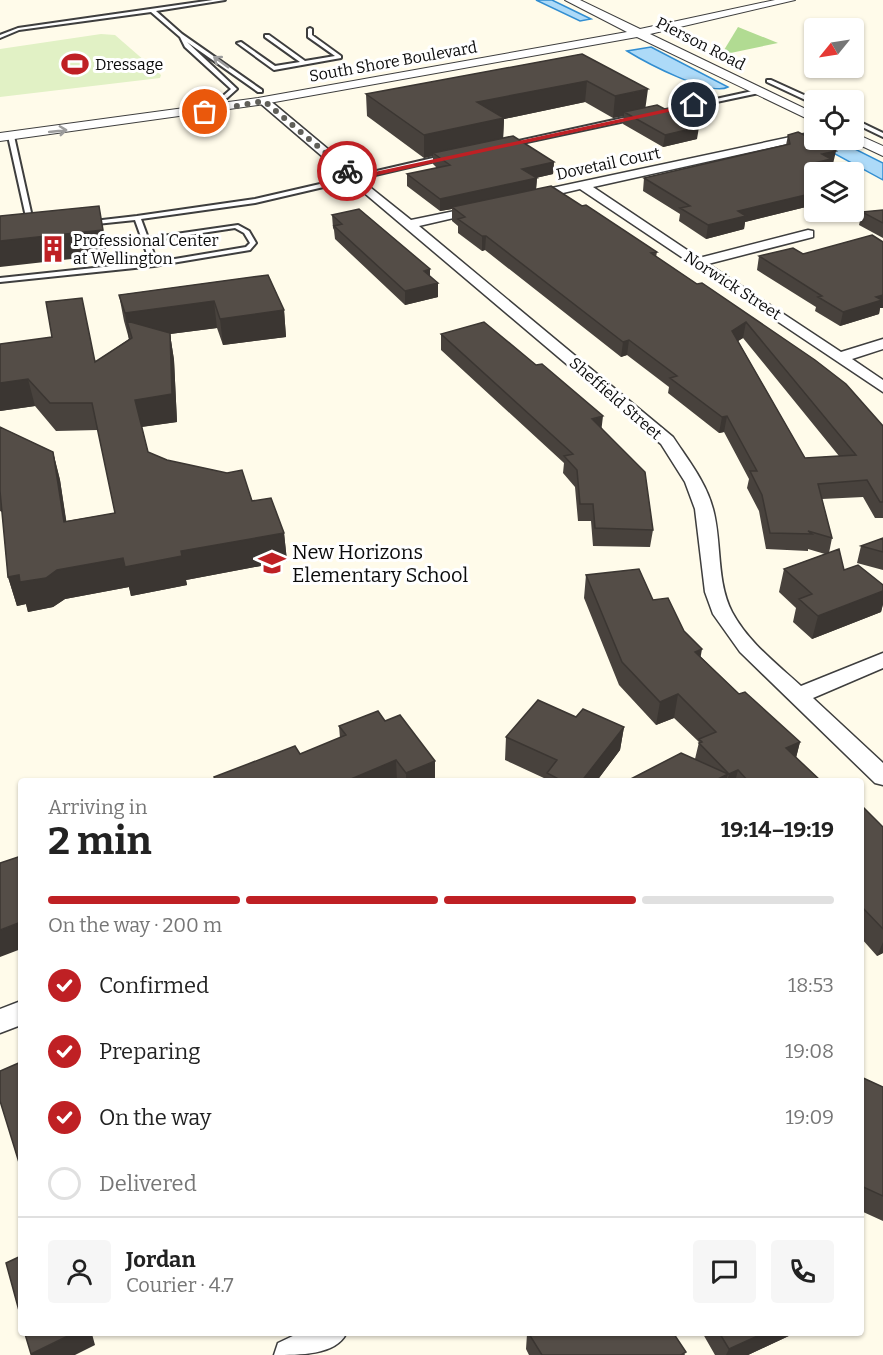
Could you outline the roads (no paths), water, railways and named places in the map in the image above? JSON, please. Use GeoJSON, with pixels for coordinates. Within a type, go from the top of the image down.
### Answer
{"type":"FeatureCollection","features":[{"type":"Feature","properties":{"kind":"street","name":"Pierson Road"},"geometry":{"type":"LineString","coordinates":[[571,0],[804,113]]}},
{"type":"Feature","properties":{"kind":"street","name":"South Shore Boulevard"},"geometry":{"type":"LineString","coordinates":[[262,96],[265,97],[290,86],[630,27],[764,0]]}},
{"type":"Feature","properties":{"kind":"street","name":"South Shore Boulevard"},"geometry":{"type":"LineString","coordinates":[[6,136],[130,123],[262,96],[642,33],[789,0]]}},
{"type":"Feature","properties":{"kind":"street","name":"Sheffield Street"},"geometry":{"type":"LineString","coordinates":[[262,96],[360,183],[667,441],[694,482],[704,509],[715,592],[723,614],[747,647],[883,777]]}},
{"type":"Feature","properties":{"kind":"street","name":"South Shore Boulevard"},"geometry":{"type":"LineString","coordinates":[[0,125],[224,103]]}},
{"type":"Feature","properties":{"kind":"street","name":"Dovetail Court"},"geometry":{"type":"LineString","coordinates":[[525,198],[804,137]]}},
{"type":"Feature","properties":{"kind":"street"},"geometry":{"type":"LineString","coordinates":[[864,142],[883,152]]}},
{"type":"Feature","properties":{"kind":"street","name":"Norwick Street"},"geometry":{"type":"LineString","coordinates":[[582,185],[842,357],[883,387]]}},
{"type":"Feature","properties":{"kind":"street"},"geometry":{"type":"LineString","coordinates":[[409,224],[490,206]]}},
{"type":"Feature","properties":{"kind":"street"},"geometry":{"type":"LineString","coordinates":[[698,262],[807,234]]}},
{"type":"Feature","properties":{"kind":"street"},"geometry":{"type":"LineString","coordinates":[[842,357],[883,344]]}},
{"type":"Feature","properties":{"kind":"street"},"geometry":{"type":"LineString","coordinates":[[797,696],[883,660]]}},
{"type":"Feature","properties":{"kind":"street"},"geometry":{"type":"LineString","coordinates":[[0,1021],[18,1014]]}},
{"type":"Feature","properties":{"kind":"street"},"geometry":{"type":"LineString","coordinates":[[290,1355],[326,1336]]}},
{"type":"Feature","properties":{"kind":"lane"},"geometry":{"type":"LineString","coordinates":[[0,37],[18,29],[223,0]]}},
{"type":"Feature","properties":{"kind":"lane"},"geometry":{"type":"LineString","coordinates":[[152,10],[180,35],[262,96]]}},
{"type":"Feature","properties":{"kind":"lane"},"geometry":{"type":"LineString","coordinates":[[239,43],[274,68],[339,57],[310,36],[310,30]]}},
{"type":"Feature","properties":{"kind":"lane"},"geometry":{"type":"LineString","coordinates":[[180,35],[187,46],[234,90],[224,103]]}},
{"type":"Feature","properties":{"kind":"lane"},"geometry":{"type":"LineString","coordinates":[[267,36],[304,63]]}},
{"type":"Feature","properties":{"kind":"lane"},"geometry":{"type":"LineString","coordinates":[[769,81],[804,97]]}},
{"type":"Feature","properties":{"kind":"lane"},"geometry":{"type":"LineString","coordinates":[[652,114],[757,92]]}},
{"type":"Feature","properties":{"kind":"lane"},"geometry":{"type":"LineString","coordinates":[[505,145],[641,116]]}},
{"type":"Feature","properties":{"kind":"lane"},"geometry":{"type":"LineString","coordinates":[[864,126],[883,135]]}},
{"type":"Feature","properties":{"kind":"lane"},"geometry":{"type":"LineString","coordinates":[[6,136],[32,229]]}},
{"type":"Feature","properties":{"kind":"lane"},"geometry":{"type":"LineString","coordinates":[[78,224],[255,201],[360,183],[458,155]]}},
{"type":"Feature","properties":{"kind":"lane"},"geometry":{"type":"LineString","coordinates":[[137,218],[154,264]]}},
{"type":"Feature","properties":{"kind":"lane"},"geometry":{"type":"LineString","coordinates":[[0,280],[154,264],[248,249],[253,243],[247,232],[236,226],[145,240]]}},
{"type":"Feature","properties":{"kind":"lane"},"geometry":{"type":"LineString","coordinates":[[21,230],[44,228]]}},
{"type":"Feature","properties":{"kind":"water"},"geometry":{"type":"Polygon","coordinates":[[[536,0],[552,0],[591,19],[580,21],[536,0]]]}},
{"type":"Feature","properties":{"kind":"water"},"geometry":{"type":"Polygon","coordinates":[[[651,47],[728,87],[719,89],[693,83],[662,70],[627,51],[651,47]]]}},
{"type":"Feature","properties":{"kind":"water"},"geometry":{"type":"Polygon","coordinates":[[[828,150],[857,150],[883,163],[883,180],[864,170],[864,162],[850,162],[828,150]]]}},
{"type":"Feature","properties":{"kind":"place","name":"Dressage"},"geometry":{"type":"Point","coordinates":[75,64]}},
{"type":"Feature","properties":{"kind":"place","name":"Professional Center at Wellington"},"geometry":{"type":"Point","coordinates":[53,249]}},
{"type":"Feature","properties":{"kind":"place","name":"New Horizons Elementary School"},"geometry":{"type":"Point","coordinates":[272,563]}}]}
